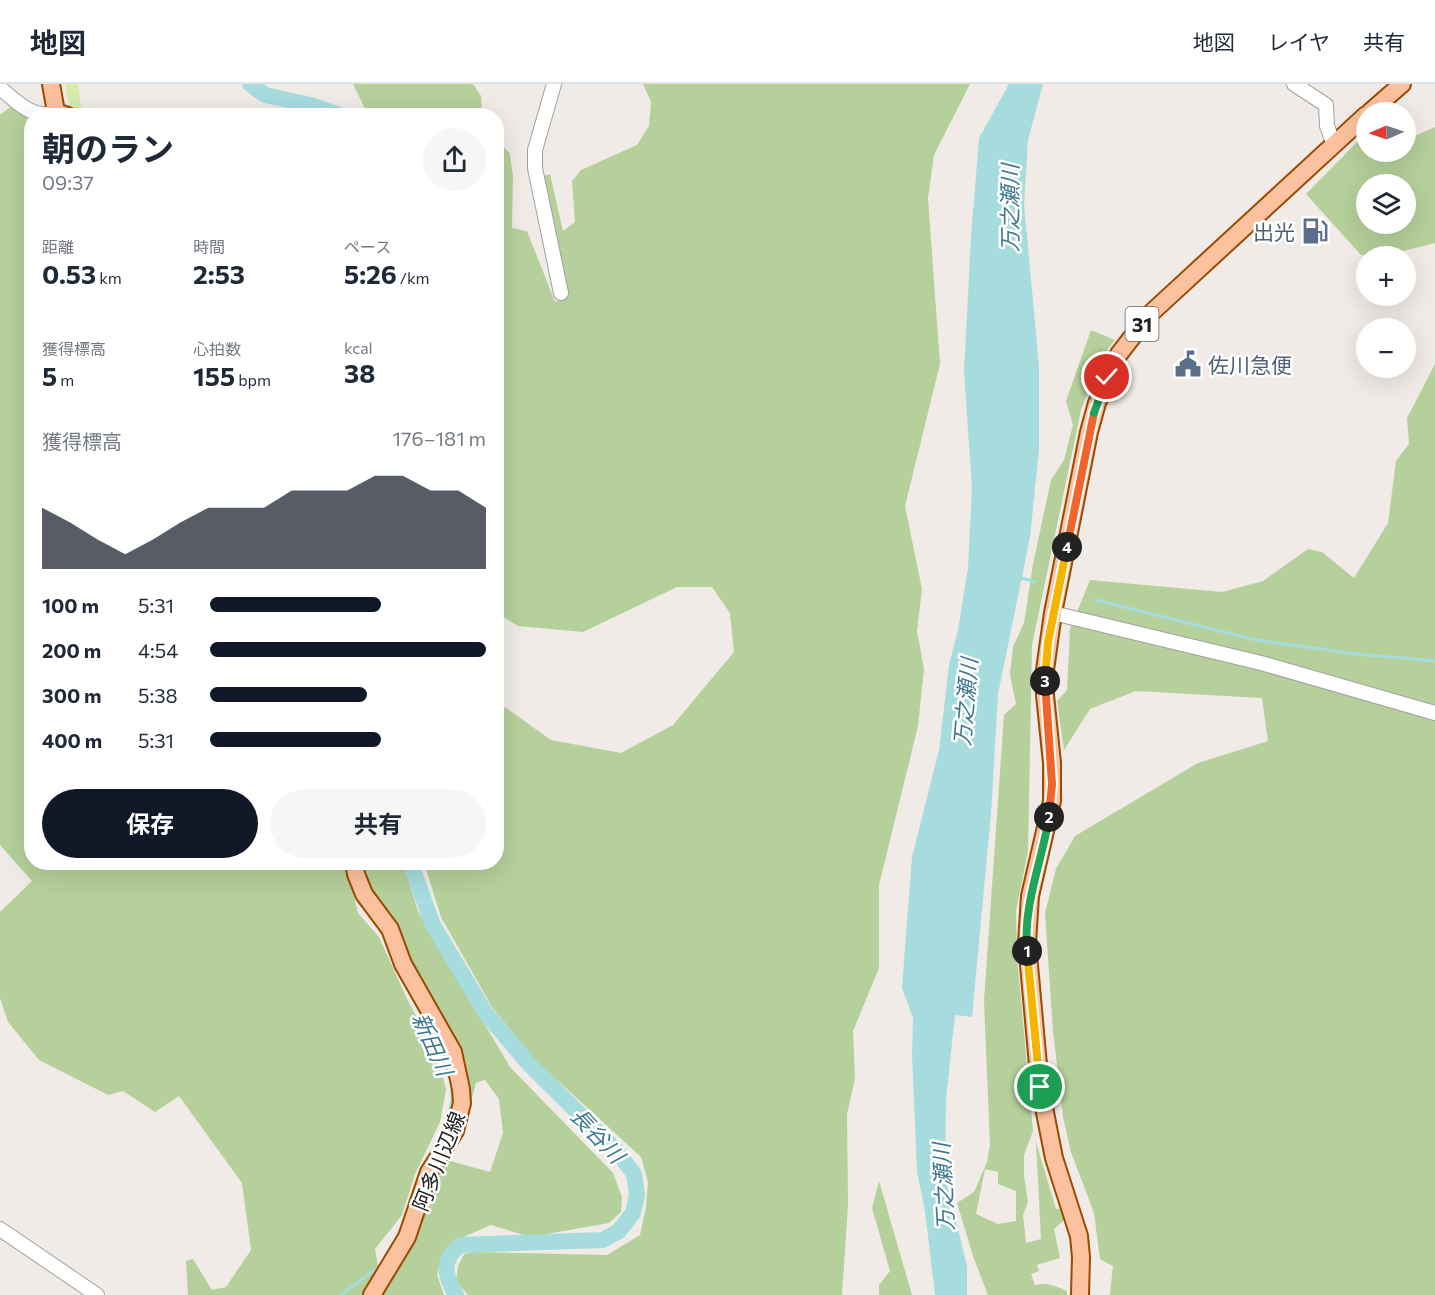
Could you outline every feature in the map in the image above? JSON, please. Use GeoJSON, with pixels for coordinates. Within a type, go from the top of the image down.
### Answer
{"type":"FeatureCollection","features":[{"type":"Feature","properties":{"kind":"main road"},"geometry":{"type":"LineString","coordinates":[[51,84],[60,108]]}},
{"type":"Feature","properties":{"kind":"main road","name":"31"},"geometry":{"type":"LineString","coordinates":[[1382,102],[1402,84]]}},
{"type":"Feature","properties":{"kind":"main road","name":"31"},"geometry":{"type":"LineString","coordinates":[[1080,1295],[1079,1236],[1054,1158],[1040,1087],[1027,943],[1030,896],[1052,801],[1052,763],[1045,695],[1045,670],[1053,613],[1089,432],[1097,403],[1119,354],[1150,314],[1356,125]]}},
{"type":"Feature","properties":{"kind":"main road","name":"阿多川辺線"},"geometry":{"type":"LineString","coordinates":[[355,870],[364,894],[390,929],[403,964],[453,1052],[462,1103],[455,1131],[429,1172],[407,1236],[372,1295]]}},
{"type":"Feature","properties":{"kind":"street"},"geometry":{"type":"LineString","coordinates":[[554,84],[536,150],[535,168],[561,293]]}},
{"type":"Feature","properties":{"kind":"street"},"geometry":{"type":"LineString","coordinates":[[1294,84],[1326,105],[1327,126],[1334,145]]}},
{"type":"Feature","properties":{"kind":"street"},"geometry":{"type":"LineString","coordinates":[[0,88],[27,108]]}},
{"type":"Feature","properties":{"kind":"street"},"geometry":{"type":"LineString","coordinates":[[1053,613],[1260,663],[1435,713]]}},
{"type":"Feature","properties":{"kind":"street"},"geometry":{"type":"LineString","coordinates":[[0,1229],[96,1295]]}},
{"type":"Feature","properties":{"kind":"green space"},"geometry":{"type":"Polygon","coordinates":[[[65,84],[78,84],[81,108],[70,108],[65,84]]]}},
{"type":"Feature","properties":{"kind":"green space"},"geometry":{"type":"Polygon","coordinates":[[[353,84],[473,84],[481,96],[482,108],[365,108],[353,84]]]}},
{"type":"Feature","properties":{"kind":"green space"},"geometry":{"type":"Polygon","coordinates":[[[643,84],[970,84],[934,155],[928,198],[940,364],[905,506],[922,589],[917,631],[924,669],[918,726],[879,885],[879,968],[853,1031],[855,1078],[847,1114],[848,1204],[842,1295],[468,1295],[456,1281],[458,1266],[464,1254],[473,1252],[607,1255],[640,1235],[646,1207],[648,1182],[641,1157],[534,1059],[492,1007],[441,917],[426,870],[504,870],[505,707],[551,740],[621,753],[673,725],[734,652],[730,613],[712,587],[677,587],[583,632],[518,626],[504,617],[504,147],[510,154],[513,177],[512,228],[527,231],[555,302],[564,298],[541,177],[550,174],[563,231],[575,222],[572,181],[581,170],[637,145],[649,126],[651,102],[643,84]]]}},
{"type":"Feature","properties":{"kind":"green space"},"geometry":{"type":"Polygon","coordinates":[[[10,107],[24,113],[24,870],[348,870],[358,913],[379,937],[408,1001],[438,1056],[446,1090],[440,1122],[415,1174],[402,1215],[375,1249],[378,1266],[362,1295],[188,1295],[186,1261],[193,1259],[212,1290],[226,1287],[251,1250],[242,1183],[179,1096],[155,1112],[123,1091],[108,1095],[39,1060],[8,1022],[0,998],[0,912],[32,881],[0,845],[0,115],[10,107]]]}},
{"type":"Feature","properties":{"kind":"green space"},"geometry":{"type":"Polygon","coordinates":[[[1435,127],[1435,243],[1416,248],[1416,246],[1356,246],[1356,249],[1306,194],[1356,143],[1356,162],[1416,162],[1416,136],[1435,127]]]}},
{"type":"Feature","properties":{"kind":"green space"},"geometry":{"type":"Polygon","coordinates":[[[1091,330],[1115,340],[1100,359],[1081,410],[1032,645],[1028,851],[1016,911],[1017,956],[1033,1131],[1024,1155],[1028,1202],[1023,1215],[1026,1243],[1041,1239],[1036,1142],[1056,1209],[1062,1209],[1064,1220],[1054,1229],[1060,1258],[1037,1265],[1039,1271],[1031,1274],[1035,1285],[1055,1286],[1067,1291],[1067,1295],[988,1295],[957,1203],[974,1192],[987,1162],[990,1144],[984,1001],[1004,715],[1016,704],[1010,675],[1013,647],[1024,623],[1033,564],[1051,480],[1064,460],[1073,425],[1066,401],[1091,330]],[[985,1169],[976,1214],[998,1224],[1016,1221],[1016,1191],[998,1184],[998,1172],[985,1169]]]}},
{"type":"Feature","properties":{"kind":"green space"},"geometry":{"type":"Polygon","coordinates":[[[1435,364],[1435,1295],[1110,1295],[1113,1266],[1100,1259],[1094,1213],[1071,1152],[1063,1117],[1053,1031],[1045,913],[1056,869],[1075,836],[1198,763],[1268,741],[1262,698],[1136,691],[1090,709],[1064,750],[1057,701],[1067,690],[1070,629],[1090,580],[1222,592],[1263,581],[1308,549],[1322,552],[1354,578],[1388,523],[1396,461],[1409,444],[1407,418],[1435,364]]]}},
{"type":"Feature","properties":{"kind":"green space"},"geometry":{"type":"Polygon","coordinates":[[[366,870],[405,870],[418,911],[510,1067],[613,1173],[622,1197],[621,1212],[609,1223],[530,1237],[491,1225],[452,1242],[442,1254],[437,1275],[444,1295],[377,1295],[443,1159],[490,1172],[503,1133],[499,1099],[485,1080],[476,1083],[469,1109],[462,1051],[363,875],[366,870]]]}},
{"type":"Feature","properties":{"kind":"green space"},"geometry":{"type":"Polygon","coordinates":[[[879,1181],[912,1295],[879,1295],[879,1285],[890,1271],[872,1208],[879,1181]]]}},
{"type":"Feature","properties":{"kind":"water","name":"万之瀬川"},"geometry":{"type":"Polygon","coordinates":[[[1009,84],[1043,84],[1028,140],[1024,204],[1039,366],[1039,450],[1030,537],[998,694],[991,814],[972,1017],[955,1015],[946,1099],[945,1176],[967,1266],[967,1295],[935,1295],[925,1211],[917,1172],[912,1056],[913,1018],[902,988],[912,857],[939,750],[949,665],[958,630],[968,568],[972,488],[964,372],[979,138],[1009,84]]]}},
{"type":"Feature","properties":{"kind":"waterway","name":"長谷川"},"geometry":{"type":"LineString","coordinates":[[250,84],[265,95],[320,108]]}},
{"type":"Feature","properties":{"kind":"waterway"},"geometry":{"type":"LineString","coordinates":[[1018,577],[1036,582]]}},
{"type":"Feature","properties":{"kind":"waterway"},"geometry":{"type":"LineString","coordinates":[[1096,600],[1256,640],[1357,654],[1435,661]]}},
{"type":"Feature","properties":{"kind":"waterway","name":"新田川"},"geometry":{"type":"LineString","coordinates":[[346,870],[358,902],[369,913]]}},
{"type":"Feature","properties":{"kind":"waterway","name":"長谷川"},"geometry":{"type":"LineString","coordinates":[[413,870],[433,925],[485,1012],[529,1064],[616,1150],[634,1174],[637,1195],[633,1213],[619,1231],[603,1240],[460,1245],[449,1257],[446,1268],[456,1295]]}},
{"type":"Feature","properties":{"kind":"waterway","name":"新田川"},"geometry":{"type":"LineString","coordinates":[[440,1045],[448,1067]]}},
{"type":"Feature","properties":{"kind":"waterway","name":"新田川"},"geometry":{"type":"LineString","coordinates":[[412,1199],[421,1173],[445,1125],[452,1099],[450,1076]]}},
{"type":"Feature","properties":{"kind":"waterway","name":"新田川"},"geometry":{"type":"LineString","coordinates":[[398,1235],[402,1227]]}},
{"type":"Feature","properties":{"kind":"waterway","name":"新田川"},"geometry":{"type":"LineString","coordinates":[[341,1295],[374,1270]]}},
{"type":"Feature","properties":{"kind":"place","name":"出光"},"geometry":{"type":"Point","coordinates":[1315,231]}},
{"type":"Feature","properties":{"kind":"place","name":"佐川急便"},"geometry":{"type":"Point","coordinates":[1188,364]}},
{"type":"Feature","properties":{"kind":"route"},"geometry":{"type":"LineString","coordinates":[[1040,1087],[1027,921],[1030,896],[1052,801],[1052,763],[1045,695],[1045,670],[1053,613],[1089,432],[1107,377]]}}]}
